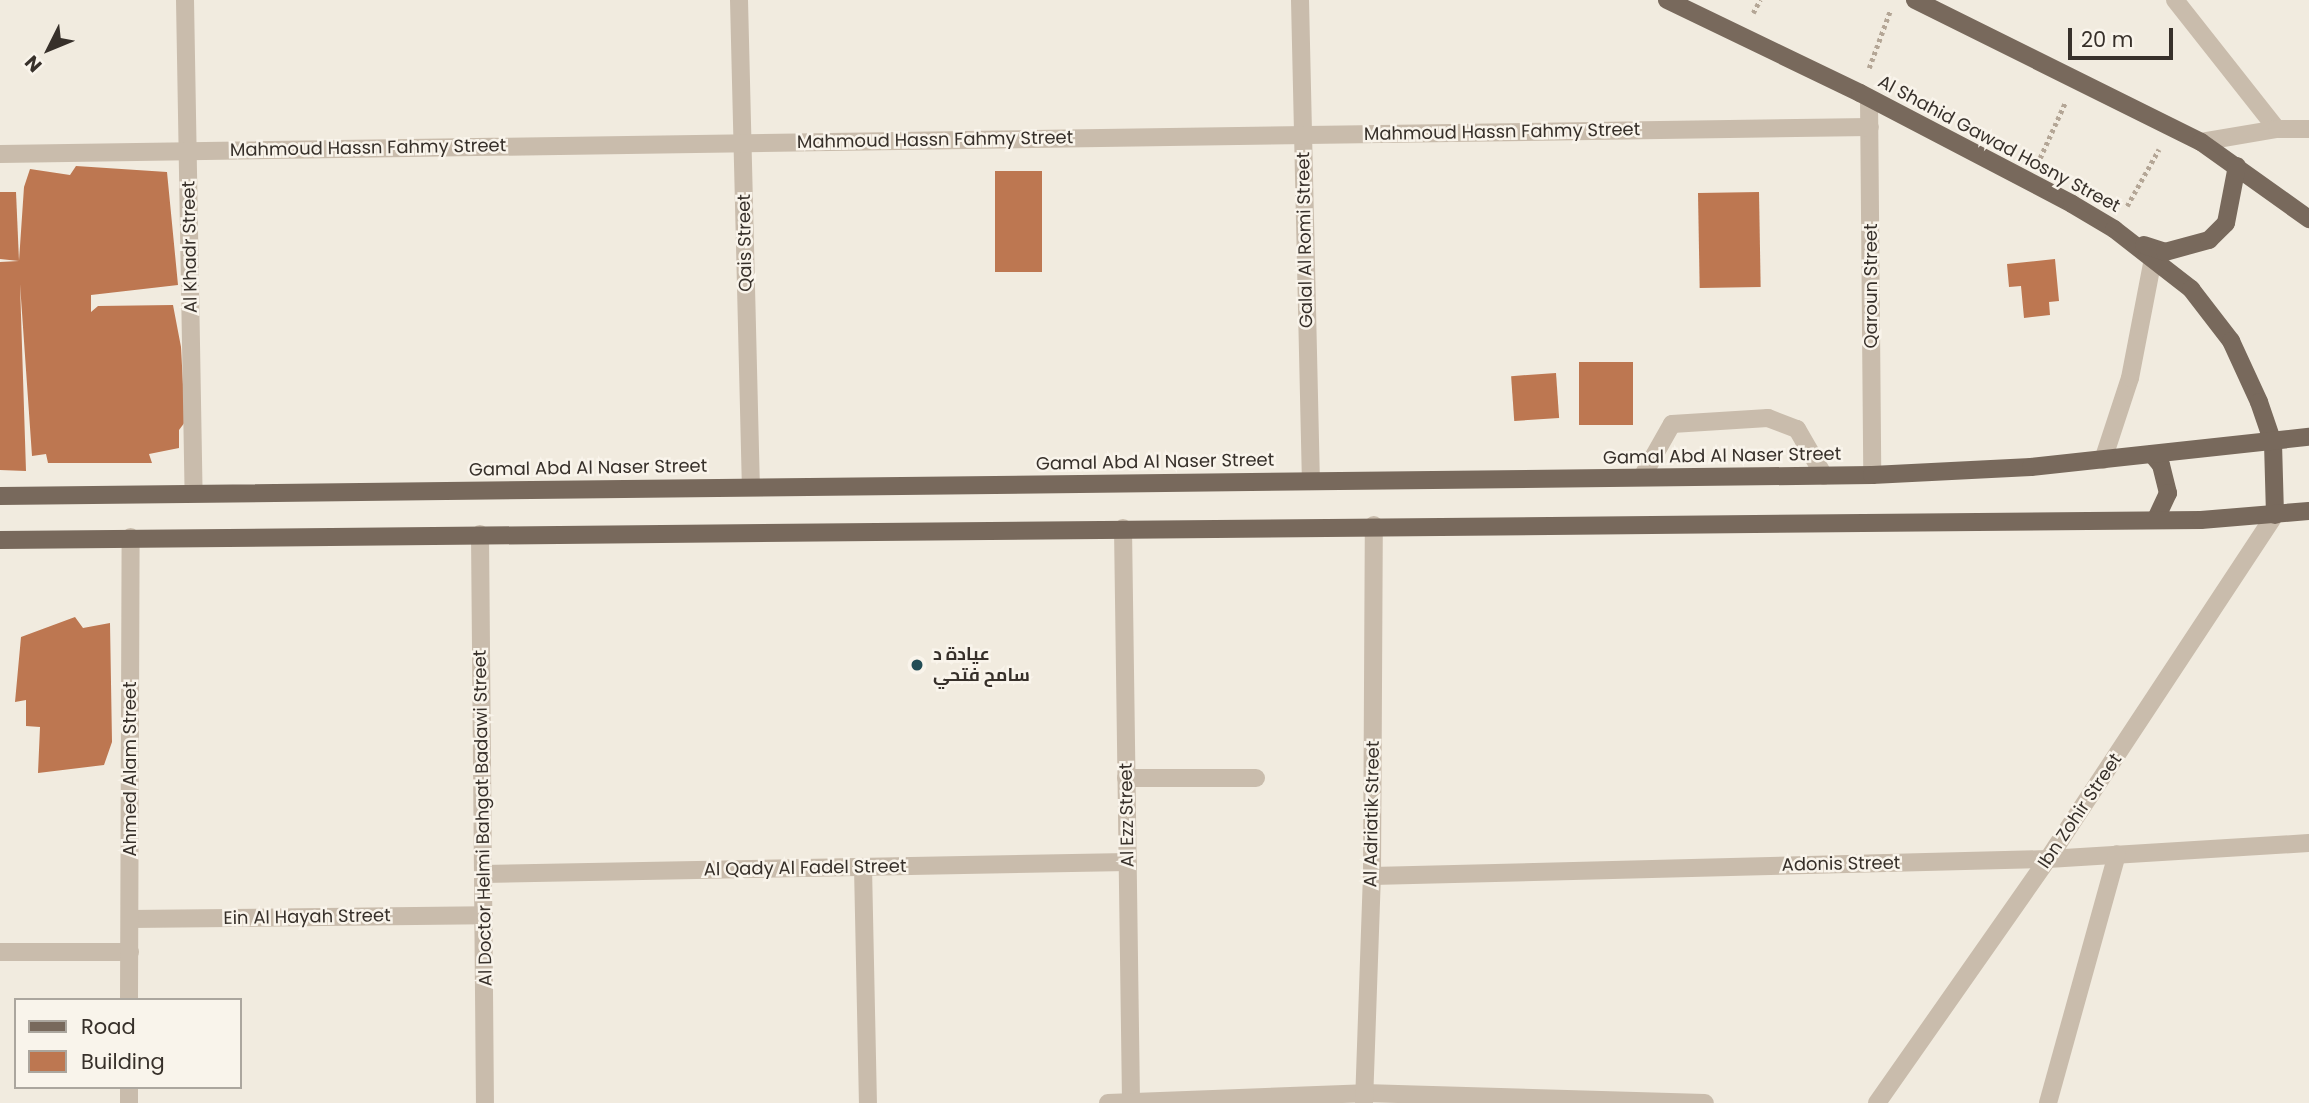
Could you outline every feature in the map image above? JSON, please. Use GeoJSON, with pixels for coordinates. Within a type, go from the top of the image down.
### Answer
{"type":"FeatureCollection","features":[{"type":"Feature","properties":{"kind":"main road","name":"Al Shahid Gawad Hosny Street"},"geometry":{"type":"LineString","coordinates":[[1667,0],[1865,95],[2029,181],[2121,234],[2190,289],[2231,341],[2273,443],[2275,515]]}},
{"type":"Feature","properties":{"kind":"main road"},"geometry":{"type":"LineString","coordinates":[[1915,0],[2170,130],[2201,142],[2309,219]]}},
{"type":"Feature","properties":{"kind":"main road"},"geometry":{"type":"LineString","coordinates":[[2121,234],[2165,252],[2209,240],[2227,223],[2236,166]]}},
{"type":"Feature","properties":{"kind":"main road","name":"Gamal Abd Al Naser Street"},"geometry":{"type":"LineString","coordinates":[[0,496],[1872,475],[2103,460],[2309,437]]}},
{"type":"Feature","properties":{"kind":"main road"},"geometry":{"type":"LineString","coordinates":[[2152,454],[2161,466],[2168,493],[2156,519]]}},
{"type":"Feature","properties":{"kind":"main road"},"geometry":{"type":"LineString","coordinates":[[0,540],[2156,519],[2275,515],[2309,511]]}},
{"type":"Feature","properties":{"kind":"street","name":"Al Khadr Street"},"geometry":{"type":"LineString","coordinates":[[185,0],[194,493]]}},
{"type":"Feature","properties":{"kind":"street","name":"Qais Street"},"geometry":{"type":"LineString","coordinates":[[740,0],[751,487]]}},
{"type":"Feature","properties":{"kind":"street","name":"Galal Al Romi Street"},"geometry":{"type":"LineString","coordinates":[[1300,0],[1311,481]]}},
{"type":"Feature","properties":{"kind":"street"},"geometry":{"type":"LineString","coordinates":[[2175,0],[2277,129]]}},
{"type":"Feature","properties":{"kind":"street","name":"Qaroun Street"},"geometry":{"type":"LineString","coordinates":[[1865,95],[1870,127],[1872,475]]}},
{"type":"Feature","properties":{"kind":"street","name":"Mahmoud Hassn Fahmy Street"},"geometry":{"type":"LineString","coordinates":[[0,154],[1870,127]]}},
{"type":"Feature","properties":{"kind":"street"},"geometry":{"type":"LineString","coordinates":[[2201,142],[2277,129],[2309,129]]}},
{"type":"Feature","properties":{"kind":"street"},"geometry":{"type":"LineString","coordinates":[[2103,460],[2130,378],[2153,258]]}},
{"type":"Feature","properties":{"kind":"street"},"geometry":{"type":"LineString","coordinates":[[1642,477],[1672,424],[1768,418],[1797,429],[1824,476]]}},
{"type":"Feature","properties":{"kind":"street","name":"Ibn Zohir Street"},"geometry":{"type":"LineString","coordinates":[[1877,1103],[2048,859],[2275,515]]}},
{"type":"Feature","properties":{"kind":"street","name":"Al Adriatik Street"},"geometry":{"type":"LineString","coordinates":[[1364,1098],[1371,876],[1374,525]]}},
{"type":"Feature","properties":{"kind":"street","name":"Al Ezz Street"},"geometry":{"type":"LineString","coordinates":[[1123,528],[1131,1103]]}},
{"type":"Feature","properties":{"kind":"street","name":"Al Doctor Helmi Bahgat Badawi Street"},"geometry":{"type":"LineString","coordinates":[[480,534],[485,1103]]}},
{"type":"Feature","properties":{"kind":"street","name":"Ahmed Alam Street"},"geometry":{"type":"LineString","coordinates":[[129,998],[131,537]]}},
{"type":"Feature","properties":{"kind":"street"},"geometry":{"type":"LineString","coordinates":[[1126,778],[1256,778]]}},
{"type":"Feature","properties":{"kind":"street","name":"Adonis Street"},"geometry":{"type":"LineString","coordinates":[[1371,876],[2048,859],[2309,842]]}},
{"type":"Feature","properties":{"kind":"street"},"geometry":{"type":"LineString","coordinates":[[2048,1103],[2117,854]]}},
{"type":"Feature","properties":{"kind":"street","name":"Al Qady Al Fadel Street"},"geometry":{"type":"LineString","coordinates":[[483,874],[1128,862]]}},
{"type":"Feature","properties":{"kind":"street"},"geometry":{"type":"LineString","coordinates":[[863,867],[868,1103]]}},
{"type":"Feature","properties":{"kind":"street","name":"Ein Al Hayah Street"},"geometry":{"type":"LineString","coordinates":[[130,919],[484,915]]}},
{"type":"Feature","properties":{"kind":"street"},"geometry":{"type":"LineString","coordinates":[[0,952],[130,952]]}},
{"type":"Feature","properties":{"kind":"street"},"geometry":{"type":"LineString","coordinates":[[1108,1103],[1364,1098],[1705,1103]]}},
{"type":"Feature","properties":{"kind":"path"},"geometry":{"type":"LineString","coordinates":[[1865,95],[1894,0]]}},
{"type":"Feature","properties":{"kind":"path"},"geometry":{"type":"LineString","coordinates":[[2029,181],[2075,82]]}},
{"type":"Feature","properties":{"kind":"path"},"geometry":{"type":"LineString","coordinates":[[2121,234],[2170,130]]}},
{"type":"Feature","properties":{"kind":"building"},"geometry":{"type":"Polygon","coordinates":[[[76,166],[167,172],[178,285],[91,295],[91,312],[98,306],[173,305],[181,347],[185,422],[179,430],[179,448],[149,454],[152,463],[48,463],[46,454],[32,456],[20,284],[26,471],[0,470],[0,262],[19,261],[24,187],[30,169],[70,175],[76,166]]]}},
{"type":"Feature","properties":{"kind":"building"},"geometry":{"type":"Polygon","coordinates":[[[995,171],[1042,171],[1042,272],[995,272],[995,171]]]}},
{"type":"Feature","properties":{"kind":"building"},"geometry":{"type":"Polygon","coordinates":[[[0,192],[16,192],[19,261],[0,259],[0,192]]]}},
{"type":"Feature","properties":{"kind":"building"},"geometry":{"type":"Polygon","coordinates":[[[1759,192],[1761,287],[1700,288],[1698,193],[1759,192]]]}},
{"type":"Feature","properties":{"kind":"building"},"geometry":{"type":"Polygon","coordinates":[[[2055,259],[2059,301],[2049,302],[2050,315],[2024,318],[2021,286],[2009,287],[2007,264],[2055,259]]]}},
{"type":"Feature","properties":{"kind":"building"},"geometry":{"type":"Polygon","coordinates":[[[1579,362],[1633,362],[1633,425],[1579,425],[1579,362]]]}},
{"type":"Feature","properties":{"kind":"building"},"geometry":{"type":"Polygon","coordinates":[[[1556,373],[1559,418],[1514,421],[1511,376],[1556,373]]]}},
{"type":"Feature","properties":{"kind":"building"},"geometry":{"type":"Polygon","coordinates":[[[75,617],[83,628],[110,623],[112,742],[104,765],[38,773],[40,727],[26,726],[26,700],[15,702],[21,637],[75,617]]]}},
{"type":"Feature","properties":{"kind":"place","name":"عيادة د سامح فتحي"},"geometry":{"type":"Point","coordinates":[917,665]}}]}
